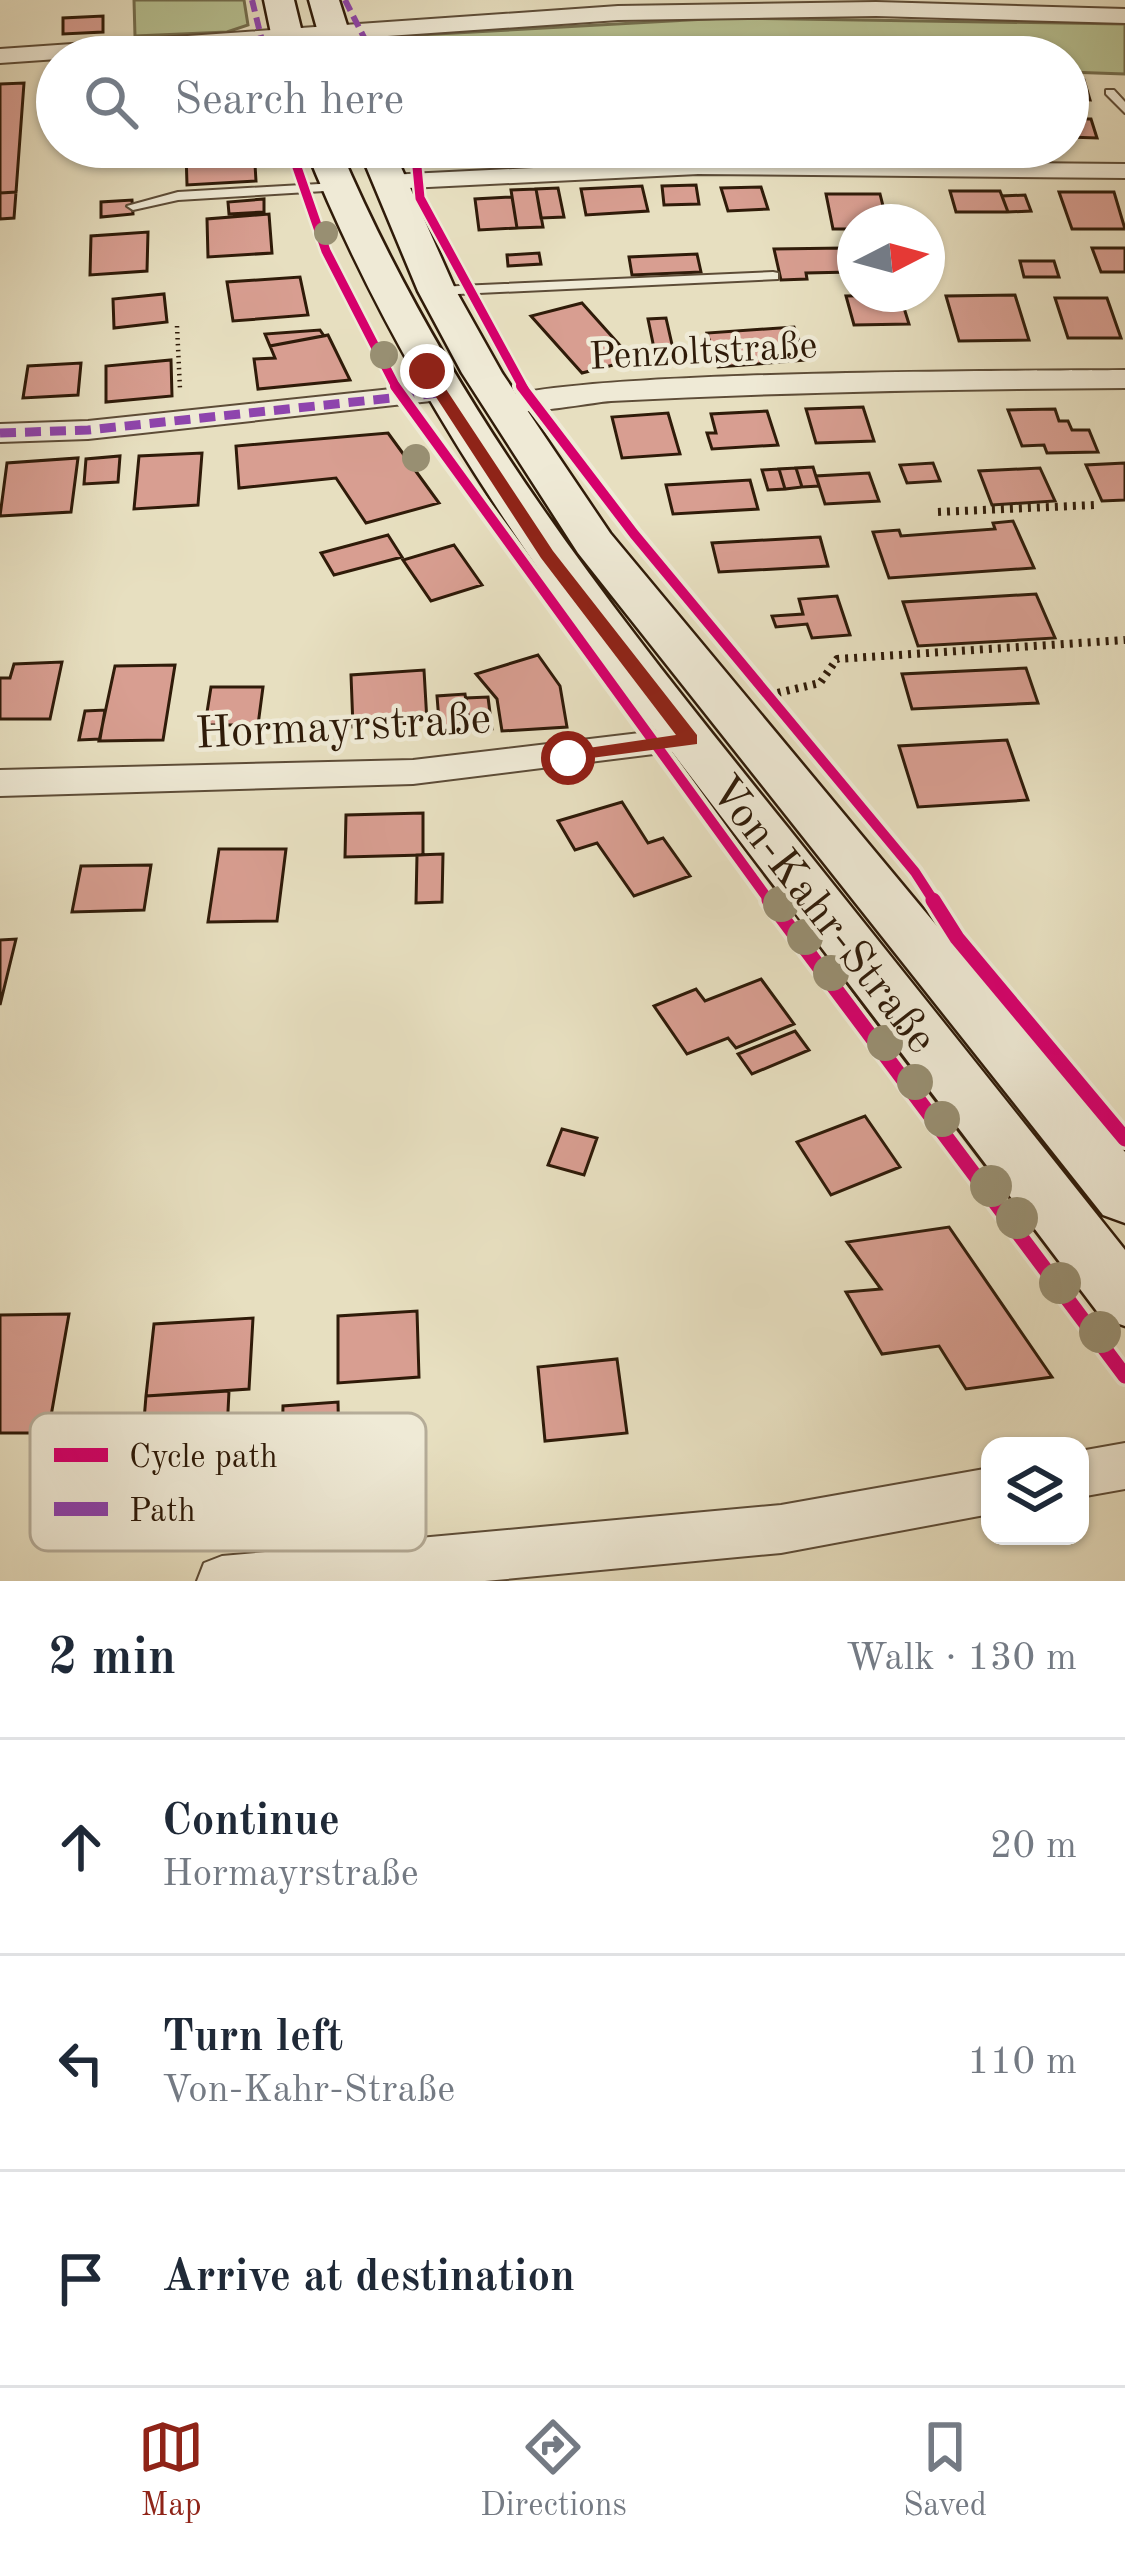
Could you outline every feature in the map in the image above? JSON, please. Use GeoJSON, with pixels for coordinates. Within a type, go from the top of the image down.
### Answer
{"type":"FeatureCollection","features":[{"type":"Feature","properties":{"kind":"main road"},"geometry":{"type":"LineString","coordinates":[[279,0],[288,36]]}},
{"type":"Feature","properties":{"kind":"main road"},"geometry":{"type":"LineString","coordinates":[[324,0],[335,36]]}},
{"type":"Feature","properties":{"kind":"main road","name":"Von-Kahr-Straße"},"geometry":{"type":"LineString","coordinates":[[330,168],[398,317],[440,393],[547,554],[709,724],[1125,1197]]}},
{"type":"Feature","properties":{"kind":"main road","name":"Von-Kahr-Straße"},"geometry":{"type":"LineString","coordinates":[[384,168],[437,291],[501,405],[709,724],[1125,1298]]}},
{"type":"Feature","properties":{"kind":"street"},"geometry":{"type":"LineString","coordinates":[[431,36],[744,9],[1125,16]]}},
{"type":"Feature","properties":{"kind":"street"},"geometry":{"type":"LineString","coordinates":[[0,56],[36,55]]}},
{"type":"Feature","properties":{"kind":"street"},"geometry":{"type":"LineString","coordinates":[[805,168],[1125,171]]}},
{"type":"Feature","properties":{"kind":"street","name":"Penzoltstraße"},"geometry":{"type":"LineString","coordinates":[[501,405],[583,394],[824,381],[1125,379]]}},
{"type":"Feature","properties":{"kind":"street"},"geometry":{"type":"LineString","coordinates":[[0,434],[181,422],[440,393]]}},
{"type":"Feature","properties":{"kind":"street","name":"Hormayrstraße"},"geometry":{"type":"LineString","coordinates":[[0,783],[413,772],[709,724]]}},
{"type":"Feature","properties":{"kind":"street"},"geometry":{"type":"LineString","coordinates":[[1089,1472],[1125,1466]]}},
{"type":"Feature","properties":{"kind":"street"},"geometry":{"type":"LineString","coordinates":[[222,1581],[781,1529],[981,1493]]}},
{"type":"Feature","properties":{"kind":"lane"},"geometry":{"type":"LineString","coordinates":[[1110,92],[1125,109]]}},
{"type":"Feature","properties":{"kind":"lane"},"geometry":{"type":"LineString","coordinates":[[133,206],[325,168]]}},
{"type":"Feature","properties":{"kind":"lane"},"geometry":{"type":"LineString","coordinates":[[437,291],[772,276]]}},
{"type":"Feature","properties":{"kind":"path"},"geometry":{"type":"LineString","coordinates":[[177,326],[181,422]]}},
{"type":"Feature","properties":{"kind":"path"},"geometry":{"type":"LineString","coordinates":[[938,512],[1095,505]]}},
{"type":"Feature","properties":{"kind":"path"},"geometry":{"type":"LineString","coordinates":[[709,724],[820,683],[837,659],[1125,640]]}},
{"type":"Feature","properties":{"kind":"green space"},"geometry":{"type":"Polygon","coordinates":[[[134,0],[244,0],[248,25],[227,32],[135,36],[134,0]]]}},
{"type":"Feature","properties":{"kind":"green space"},"geometry":{"type":"Polygon","coordinates":[[[725,18],[1125,24],[1125,74],[1089,73],[1089,36],[418,35],[725,18]]]}},
{"type":"Feature","properties":{"kind":"building"},"geometry":{"type":"Polygon","coordinates":[[[103,16],[103,32],[63,34],[63,18],[103,16]]]}},
{"type":"Feature","properties":{"kind":"building"},"geometry":{"type":"Polygon","coordinates":[[[24,83],[16,192],[0,193],[0,84],[24,83]]]}},
{"type":"Feature","properties":{"kind":"building"},"geometry":{"type":"Polygon","coordinates":[[[1089,119],[1091,119],[1097,138],[1089,138],[1089,119]]]}},
{"type":"Feature","properties":{"kind":"building"},"geometry":{"type":"Polygon","coordinates":[[[186,168],[255,168],[256,181],[187,185],[186,168]]]}},
{"type":"Feature","properties":{"kind":"building"},"geometry":{"type":"Polygon","coordinates":[[[696,185],[699,204],[664,205],[662,186],[696,185]]]}},
{"type":"Feature","properties":{"kind":"building"},"geometry":{"type":"Polygon","coordinates":[[[642,186],[648,211],[586,215],[581,189],[642,186]]]}},
{"type":"Feature","properties":{"kind":"building"},"geometry":{"type":"Polygon","coordinates":[[[761,187],[768,209],[728,211],[721,188],[761,187]]]}},
{"type":"Feature","properties":{"kind":"building"},"geometry":{"type":"Polygon","coordinates":[[[558,188],[564,217],[541,218],[536,189],[558,188]]]}},
{"type":"Feature","properties":{"kind":"building"},"geometry":{"type":"Polygon","coordinates":[[[536,189],[543,227],[517,228],[511,190],[536,189]]]}},
{"type":"Feature","properties":{"kind":"building"},"geometry":{"type":"Polygon","coordinates":[[[950,191],[1000,191],[1008,212],[956,212],[950,191]]]}},
{"type":"Feature","properties":{"kind":"building"},"geometry":{"type":"Polygon","coordinates":[[[16,192],[14,218],[0,219],[0,193],[16,192]]]}},
{"type":"Feature","properties":{"kind":"building"},"geometry":{"type":"Polygon","coordinates":[[[1059,192],[1114,192],[1125,229],[1072,229],[1059,192]]]}},
{"type":"Feature","properties":{"kind":"building"},"geometry":{"type":"Polygon","coordinates":[[[826,194],[880,194],[882,204],[837,204],[837,229],[833,229],[826,194]]]}},
{"type":"Feature","properties":{"kind":"building"},"geometry":{"type":"Polygon","coordinates":[[[1025,195],[1031,211],[1008,212],[1002,196],[1025,195]]]}},
{"type":"Feature","properties":{"kind":"building"},"geometry":{"type":"Polygon","coordinates":[[[512,197],[517,228],[479,230],[475,199],[512,197]]]}},
{"type":"Feature","properties":{"kind":"building"},"geometry":{"type":"Polygon","coordinates":[[[264,199],[264,212],[229,214],[228,202],[264,199]]]}},
{"type":"Feature","properties":{"kind":"building"},"geometry":{"type":"Polygon","coordinates":[[[132,200],[133,214],[101,217],[101,202],[132,200]]]}},
{"type":"Feature","properties":{"kind":"building"},"geometry":{"type":"Polygon","coordinates":[[[269,214],[272,253],[208,257],[207,219],[269,214]]]}},
{"type":"Feature","properties":{"kind":"building"},"geometry":{"type":"Polygon","coordinates":[[[148,232],[147,271],[90,275],[91,236],[148,232]]]}},
{"type":"Feature","properties":{"kind":"building"},"geometry":{"type":"Polygon","coordinates":[[[837,248],[837,272],[781,280],[774,249],[837,248]]]}},
{"type":"Feature","properties":{"kind":"building"},"geometry":{"type":"Polygon","coordinates":[[[1092,248],[1125,248],[1125,272],[1101,272],[1092,248]]]}},
{"type":"Feature","properties":{"kind":"building"},"geometry":{"type":"Polygon","coordinates":[[[539,253],[541,264],[508,266],[507,255],[539,253]]]}},
{"type":"Feature","properties":{"kind":"building"},"geometry":{"type":"Polygon","coordinates":[[[697,254],[701,272],[632,275],[629,257],[697,254]]]}},
{"type":"Feature","properties":{"kind":"building"},"geometry":{"type":"Polygon","coordinates":[[[1020,261],[1054,261],[1059,277],[1024,277],[1020,261]]]}},
{"type":"Feature","properties":{"kind":"building"},"geometry":{"type":"Polygon","coordinates":[[[300,277],[308,315],[233,321],[227,282],[300,277]]]}},
{"type":"Feature","properties":{"kind":"building"},"geometry":{"type":"Polygon","coordinates":[[[164,294],[167,322],[114,328],[113,299],[164,294]]]}},
{"type":"Feature","properties":{"kind":"building"},"geometry":{"type":"Polygon","coordinates":[[[1015,295],[1029,340],[959,341],[946,296],[1015,295]]]}},
{"type":"Feature","properties":{"kind":"building"},"geometry":{"type":"Polygon","coordinates":[[[1055,298],[1107,298],[1121,338],[1068,338],[1055,298]]]}},
{"type":"Feature","properties":{"kind":"building"},"geometry":{"type":"Polygon","coordinates":[[[582,303],[633,360],[582,373],[531,316],[582,303]]]}},
{"type":"Feature","properties":{"kind":"building"},"geometry":{"type":"Polygon","coordinates":[[[850,312],[905,312],[909,324],[854,325],[850,312]]]}},
{"type":"Feature","properties":{"kind":"building"},"geometry":{"type":"Polygon","coordinates":[[[666,318],[676,362],[657,363],[648,319],[666,318]]]}},
{"type":"Feature","properties":{"kind":"building"},"geometry":{"type":"Polygon","coordinates":[[[794,327],[807,360],[718,367],[707,333],[794,327]]]}},
{"type":"Feature","properties":{"kind":"building"},"geometry":{"type":"Polygon","coordinates":[[[320,330],[324,336],[270,346],[265,334],[320,330]]]}},
{"type":"Feature","properties":{"kind":"building"},"geometry":{"type":"Polygon","coordinates":[[[328,335],[350,380],[258,389],[254,359],[275,358],[270,346],[328,335]]]}},
{"type":"Feature","properties":{"kind":"building"},"geometry":{"type":"Polygon","coordinates":[[[171,360],[172,396],[106,402],[106,366],[171,360]]]}},
{"type":"Feature","properties":{"kind":"building"},"geometry":{"type":"Polygon","coordinates":[[[81,363],[78,395],[23,398],[28,366],[81,363]]]}},
{"type":"Feature","properties":{"kind":"building"},"geometry":{"type":"Polygon","coordinates":[[[863,407],[874,441],[816,443],[806,409],[863,407]]]}},
{"type":"Feature","properties":{"kind":"building"},"geometry":{"type":"Polygon","coordinates":[[[1055,409],[1059,421],[1068,421],[1072,430],[1089,430],[1098,452],[1047,453],[1044,445],[1022,446],[1008,410],[1055,409]]]}},
{"type":"Feature","properties":{"kind":"building"},"geometry":{"type":"Polygon","coordinates":[[[767,411],[778,445],[712,449],[707,433],[716,433],[711,414],[767,411]]]}},
{"type":"Feature","properties":{"kind":"building"},"geometry":{"type":"Polygon","coordinates":[[[668,413],[680,454],[622,458],[612,417],[668,413]]]}},
{"type":"Feature","properties":{"kind":"building"},"geometry":{"type":"Polygon","coordinates":[[[388,433],[439,503],[366,523],[336,478],[239,488],[236,446],[388,433]]]}},
{"type":"Feature","properties":{"kind":"building"},"geometry":{"type":"Polygon","coordinates":[[[202,453],[198,505],[134,509],[139,456],[202,453]]]}},
{"type":"Feature","properties":{"kind":"building"},"geometry":{"type":"Polygon","coordinates":[[[120,456],[118,482],[84,484],[86,459],[120,456]]]}},
{"type":"Feature","properties":{"kind":"building"},"geometry":{"type":"Polygon","coordinates":[[[78,458],[71,512],[0,516],[7,463],[78,458]]]}},
{"type":"Feature","properties":{"kind":"building"},"geometry":{"type":"Polygon","coordinates":[[[933,463],[940,481],[907,483],[900,465],[933,463]]]}},
{"type":"Feature","properties":{"kind":"building"},"geometry":{"type":"Polygon","coordinates":[[[1125,463],[1125,500],[1102,501],[1086,465],[1125,463]]]}},
{"type":"Feature","properties":{"kind":"building"},"geometry":{"type":"Polygon","coordinates":[[[813,467],[819,486],[802,487],[796,468],[813,467]]]}},
{"type":"Feature","properties":{"kind":"building"},"geometry":{"type":"Polygon","coordinates":[[[796,468],[802,487],[785,489],[779,469],[796,468]]]}},
{"type":"Feature","properties":{"kind":"building"},"geometry":{"type":"Polygon","coordinates":[[[1040,468],[1055,501],[992,505],[979,471],[1040,468]]]}},
{"type":"Feature","properties":{"kind":"building"},"geometry":{"type":"Polygon","coordinates":[[[779,469],[785,489],[768,490],[762,470],[779,469]]]}},
{"type":"Feature","properties":{"kind":"building"},"geometry":{"type":"Polygon","coordinates":[[[869,473],[879,501],[825,504],[816,476],[869,473]]]}},
{"type":"Feature","properties":{"kind":"building"},"geometry":{"type":"Polygon","coordinates":[[[750,480],[758,509],[673,514],[666,485],[750,480]]]}},
{"type":"Feature","properties":{"kind":"building"},"geometry":{"type":"Polygon","coordinates":[[[1013,521],[1034,568],[889,578],[873,532],[899,530],[901,536],[995,529],[993,523],[1013,521]]]}},
{"type":"Feature","properties":{"kind":"building"},"geometry":{"type":"Polygon","coordinates":[[[388,535],[402,557],[334,575],[321,553],[388,535]]]}},
{"type":"Feature","properties":{"kind":"building"},"geometry":{"type":"Polygon","coordinates":[[[820,537],[828,566],[719,572],[712,543],[820,537]]]}},
{"type":"Feature","properties":{"kind":"building"},"geometry":{"type":"Polygon","coordinates":[[[454,545],[482,585],[431,601],[403,560],[454,545]]]}},
{"type":"Feature","properties":{"kind":"building"},"geometry":{"type":"Polygon","coordinates":[[[1036,594],[1055,638],[918,646],[903,602],[1036,594]]]}},
{"type":"Feature","properties":{"kind":"building"},"geometry":{"type":"Polygon","coordinates":[[[837,596],[850,635],[812,638],[807,624],[776,627],[772,616],[803,614],[799,599],[837,596]]]}},
{"type":"Feature","properties":{"kind":"building"},"geometry":{"type":"Polygon","coordinates":[[[538,655],[560,686],[567,727],[502,731],[497,699],[476,674],[538,655]]]}},
{"type":"Feature","properties":{"kind":"building"},"geometry":{"type":"Polygon","coordinates":[[[62,662],[50,719],[0,719],[0,678],[10,678],[14,664],[62,662]]]}},
{"type":"Feature","properties":{"kind":"building"},"geometry":{"type":"Polygon","coordinates":[[[175,665],[163,740],[99,741],[115,666],[175,665]]]}},
{"type":"Feature","properties":{"kind":"building"},"geometry":{"type":"Polygon","coordinates":[[[1026,668],[1038,703],[912,709],[902,674],[1026,668]]]}},
{"type":"Feature","properties":{"kind":"building"},"geometry":{"type":"Polygon","coordinates":[[[424,670],[427,722],[353,727],[351,675],[424,670]]]}},
{"type":"Feature","properties":{"kind":"building"},"geometry":{"type":"Polygon","coordinates":[[[211,687],[263,687],[258,725],[205,725],[211,687]]]}},
{"type":"Feature","properties":{"kind":"building"},"geometry":{"type":"Polygon","coordinates":[[[465,694],[470,731],[440,733],[437,696],[465,694]]]}},
{"type":"Feature","properties":{"kind":"building"},"geometry":{"type":"Polygon","coordinates":[[[488,697],[492,729],[470,731],[466,698],[488,697]]]}},
{"type":"Feature","properties":{"kind":"building"},"geometry":{"type":"Polygon","coordinates":[[[105,710],[100,739],[79,740],[85,711],[105,710]]]}},
{"type":"Feature","properties":{"kind":"building"},"geometry":{"type":"Polygon","coordinates":[[[1007,740],[1028,800],[918,807],[899,746],[1007,740]]]}},
{"type":"Feature","properties":{"kind":"building"},"geometry":{"type":"Polygon","coordinates":[[[622,802],[648,843],[663,838],[690,876],[634,896],[597,843],[575,850],[558,821],[622,802]]]}},
{"type":"Feature","properties":{"kind":"building"},"geometry":{"type":"Polygon","coordinates":[[[423,813],[423,855],[345,857],[346,815],[423,813]]]}},
{"type":"Feature","properties":{"kind":"building"},"geometry":{"type":"Polygon","coordinates":[[[219,849],[286,849],[277,921],[208,922],[219,849]]]}},
{"type":"Feature","properties":{"kind":"building"},"geometry":{"type":"Polygon","coordinates":[[[443,854],[442,902],[416,903],[417,855],[443,854]]]}},
{"type":"Feature","properties":{"kind":"building"},"geometry":{"type":"Polygon","coordinates":[[[151,865],[144,910],[72,912],[81,866],[151,865]]]}},
{"type":"Feature","properties":{"kind":"building"},"geometry":{"type":"Polygon","coordinates":[[[16,939],[0,1005],[0,940],[16,939]]]}},
{"type":"Feature","properties":{"kind":"building"},"geometry":{"type":"Polygon","coordinates":[[[761,979],[794,1024],[736,1048],[728,1038],[687,1054],[654,1006],[696,989],[705,1001],[761,979]]]}},
{"type":"Feature","properties":{"kind":"building"},"geometry":{"type":"Polygon","coordinates":[[[795,1031],[809,1050],[752,1074],[738,1054],[795,1031]]]}},
{"type":"Feature","properties":{"kind":"building"},"geometry":{"type":"Polygon","coordinates":[[[865,1116],[900,1167],[831,1195],[797,1142],[865,1116]]]}},
{"type":"Feature","properties":{"kind":"building"},"geometry":{"type":"Polygon","coordinates":[[[562,1129],[597,1138],[584,1175],[548,1165],[562,1129]]]}},
{"type":"Feature","properties":{"kind":"building"},"geometry":{"type":"Polygon","coordinates":[[[949,1227],[1052,1377],[966,1389],[939,1346],[882,1354],[846,1292],[881,1289],[847,1242],[949,1227]]]}},
{"type":"Feature","properties":{"kind":"building"},"geometry":{"type":"Polygon","coordinates":[[[417,1311],[419,1377],[338,1383],[338,1316],[417,1311]]]}},
{"type":"Feature","properties":{"kind":"building"},"geometry":{"type":"Polygon","coordinates":[[[69,1314],[52,1413],[30,1413],[30,1433],[0,1433],[0,1315],[69,1314]]]}},
{"type":"Feature","properties":{"kind":"building"},"geometry":{"type":"Polygon","coordinates":[[[253,1318],[249,1389],[146,1396],[154,1324],[253,1318]]]}},
{"type":"Feature","properties":{"kind":"building"},"geometry":{"type":"Polygon","coordinates":[[[617,1359],[627,1433],[545,1441],[538,1367],[617,1359]]]}},
{"type":"Feature","properties":{"kind":"building"},"geometry":{"type":"Polygon","coordinates":[[[229,1391],[228,1413],[145,1413],[146,1396],[229,1391]]]}},
{"type":"Feature","properties":{"kind":"building"},"geometry":{"type":"Polygon","coordinates":[[[338,1402],[338,1413],[283,1413],[283,1406],[338,1402]]]}},
{"type":"Feature","properties":{"kind":"marked path"},"geometry":{"type":"LineString","coordinates":[[252,0],[261,36]]}},
{"type":"Feature","properties":{"kind":"marked path"},"geometry":{"type":"LineString","coordinates":[[345,0],[363,36]]}},
{"type":"Feature","properties":{"kind":"marked path"},"geometry":{"type":"LineString","coordinates":[[0,433],[88,430],[439,393]]}},
{"type":"Feature","properties":{"kind":"cycle path"},"geometry":{"type":"LineString","coordinates":[[297,168],[326,251],[401,398],[428,426],[487,517],[653,745],[1125,1376]]}},
{"type":"Feature","properties":{"kind":"cycle path"},"geometry":{"type":"LineString","coordinates":[[417,168],[420,198],[512,374],[634,534],[915,872],[957,938],[1125,1139]]}},
{"type":"Feature","properties":{"kind":"route"},"geometry":{"type":"LineString","coordinates":[[427,371],[547,554],[690,740],[568,758]]}}]}
